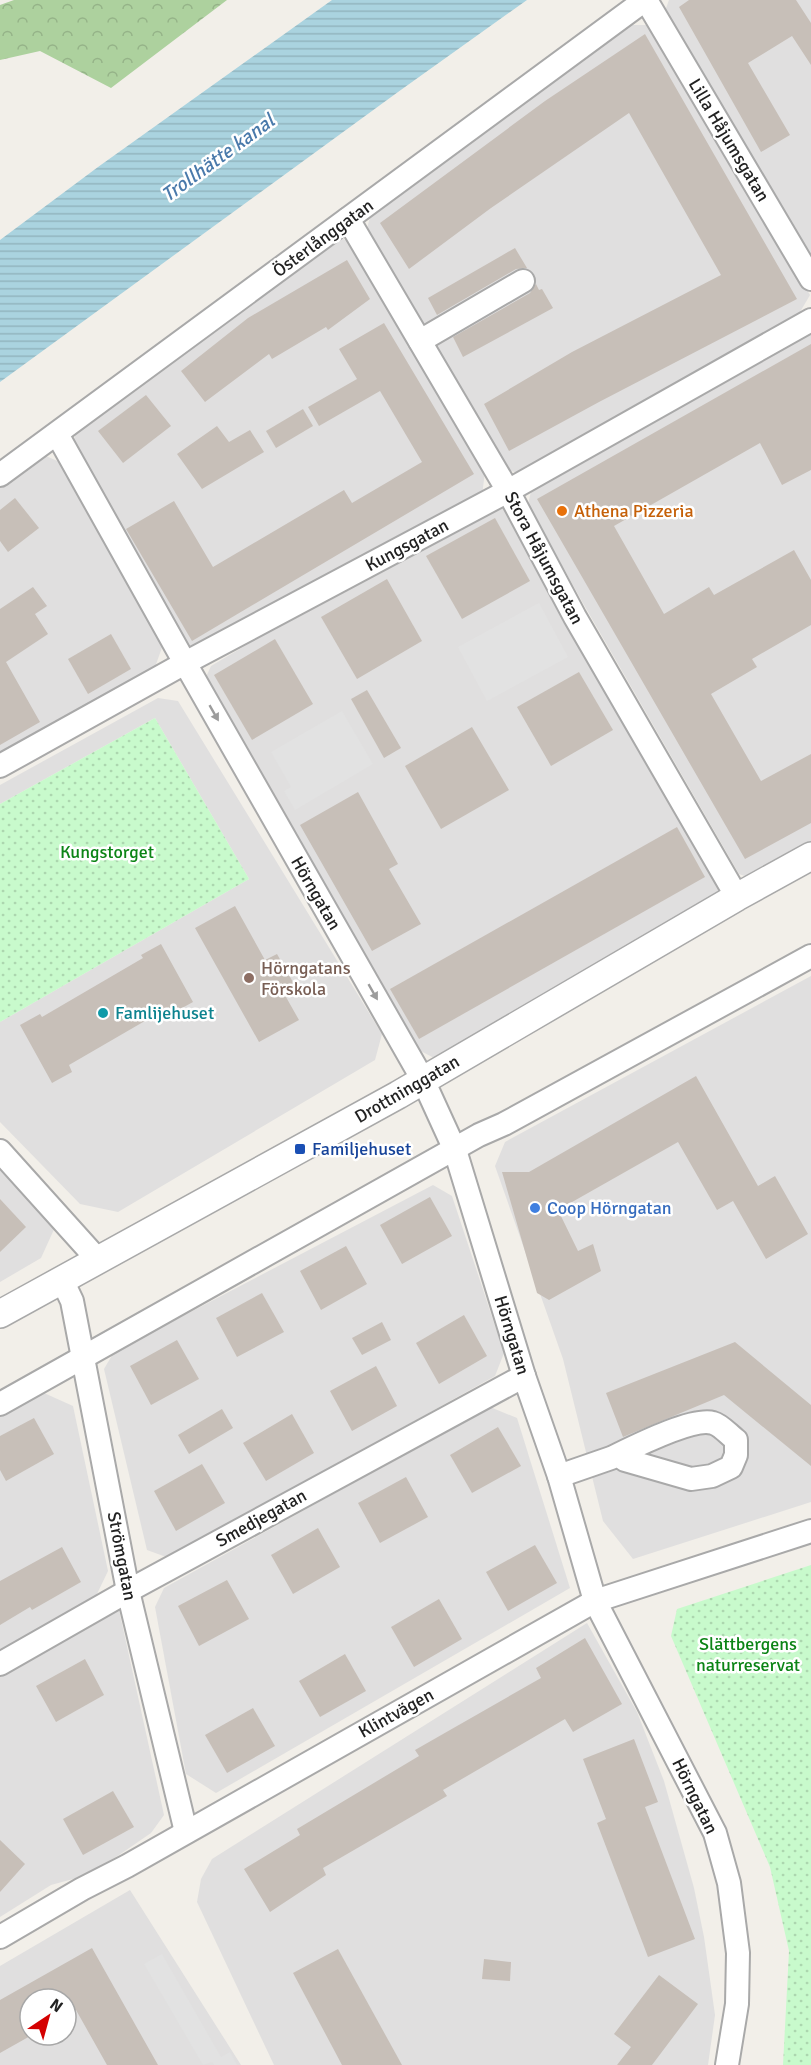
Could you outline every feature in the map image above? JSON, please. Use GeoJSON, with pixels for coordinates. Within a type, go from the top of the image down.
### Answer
{"type":"FeatureCollection","features":[{"type":"Feature","properties":{"kind":"street","name":"Österlånggatan"},"geometry":{"type":"LineString","coordinates":[[0,475],[646,0]]}},
{"type":"Feature","properties":{"kind":"street","name":"Lilla Håjumsgatan"},"geometry":{"type":"LineString","coordinates":[[646,0],[811,279]]}},
{"type":"Feature","properties":{"kind":"street","name":"Stora Håjumsgatan"},"geometry":{"type":"LineString","coordinates":[[348,219],[508,491],[575,617],[737,897]]}},
{"type":"Feature","properties":{"kind":"street"},"geometry":{"type":"LineString","coordinates":[[420,342],[523,281]]}},
{"type":"Feature","properties":{"kind":"street","name":"Kungsgatan"},"geometry":{"type":"LineString","coordinates":[[0,766],[184,663],[508,491],[811,320]]}},
{"type":"Feature","properties":{"kind":"street","name":"Hörngatan"},"geometry":{"type":"LineString","coordinates":[[57,434],[184,663],[423,1080],[455,1150],[524,1376],[559,1476],[596,1601],[715,1833],[729,1883],[738,1953],[737,2004],[727,2065]]}},
{"type":"Feature","properties":{"kind":"street","name":"Drottninggatan"},"geometry":{"type":"LineString","coordinates":[[0,1314],[423,1080],[811,856]]}},
{"type":"Feature","properties":{"kind":"street"},"geometry":{"type":"LineString","coordinates":[[0,1404],[479,1135],[811,956]]}},
{"type":"Feature","properties":{"kind":"street"},"geometry":{"type":"LineString","coordinates":[[0,1152],[99,1260]]}},
{"type":"Feature","properties":{"kind":"street","name":"Strömgatan"},"geometry":{"type":"LineString","coordinates":[[62,1280],[72,1301],[128,1591],[186,1832]]}},
{"type":"Feature","properties":{"kind":"street","name":"Smedjegatan"},"geometry":{"type":"LineString","coordinates":[[0,1664],[128,1591],[524,1376]]}},
{"type":"Feature","properties":{"kind":"street"},"geometry":{"type":"LineString","coordinates":[[559,1476],[618,1455]]}},
{"type":"Feature","properties":{"kind":"street","name":"Klintvägen"},"geometry":{"type":"LineString","coordinates":[[0,1937],[596,1601],[811,1531]]}},
{"type":"Feature","properties":{"kind":"shaded area"},"geometry":{"type":"Polygon","coordinates":[[[669,0],[811,0],[811,269],[665,11],[669,0]]]}},
{"type":"Feature","properties":{"kind":"shaded area"},"geometry":{"type":"Polygon","coordinates":[[[628,25],[647,25],[810,295],[800,312],[521,474],[502,468],[366,232],[372,210],[628,25]]]}},
{"type":"Feature","properties":{"kind":"shaded area"},"geometry":{"type":"Polygon","coordinates":[[[337,236],[347,241],[485,471],[482,496],[198,648],[185,646],[73,449],[75,433],[337,236]]]}},
{"type":"Feature","properties":{"kind":"shaded area"},"geometry":{"type":"Polygon","coordinates":[[[811,327],[811,846],[753,879],[739,874],[528,505],[531,491],[811,327]]]}},
{"type":"Feature","properties":{"kind":"shaded area"},"geometry":{"type":"Polygon","coordinates":[[[39,453],[62,463],[164,642],[155,667],[0,760],[0,481],[39,453]]]}},
{"type":"Feature","properties":{"kind":"shaded area"},"geometry":{"type":"Polygon","coordinates":[[[498,505],[512,514],[726,876],[720,894],[434,1058],[417,1049],[205,679],[211,666],[378,567],[498,505]]]}},
{"type":"Feature","properties":{"kind":"shaded area"},"geometry":{"type":"Polygon","coordinates":[[[539,603],[568,657],[487,701],[458,647],[539,603]]]}},
{"type":"Feature","properties":{"kind":"shaded area"},"geometry":{"type":"Polygon","coordinates":[[[158,698],[178,701],[382,1034],[375,1060],[118,1212],[80,1204],[0,1122],[0,1022],[249,879],[155,718],[0,804],[0,785],[158,698]]]}},
{"type":"Feature","properties":{"kind":"shaded area"},"geometry":{"type":"Polygon","coordinates":[[[342,711],[373,764],[295,810],[284,791],[291,787],[271,752],[342,711]]]}},
{"type":"Feature","properties":{"kind":"shaded area"},"geometry":{"type":"Polygon","coordinates":[[[811,976],[811,1502],[633,1559],[603,1521],[563,1359],[495,1166],[505,1142],[811,976]]]}},
{"type":"Feature","properties":{"kind":"shaded area"},"geometry":{"type":"Polygon","coordinates":[[[0,1165],[56,1225],[41,1258],[0,1282],[0,1165]]]}},
{"type":"Feature","properties":{"kind":"shaded area"},"geometry":{"type":"Polygon","coordinates":[[[433,1185],[452,1196],[504,1353],[495,1376],[169,1558],[147,1550],[104,1369],[114,1352],[433,1185]]]}},
{"type":"Feature","properties":{"kind":"shaded area"},"geometry":{"type":"Polygon","coordinates":[[[44,1393],[73,1406],[108,1571],[96,1596],[0,1650],[0,1417],[44,1393]]]}},
{"type":"Feature","properties":{"kind":"shaded area"},"geometry":{"type":"Polygon","coordinates":[[[490,1407],[517,1418],[570,1588],[216,1793],[186,1774],[155,1607],[164,1588],[490,1407]]]}},
{"type":"Feature","properties":{"kind":"shaded area"},"geometry":{"type":"Polygon","coordinates":[[[119,1610],[164,1815],[151,1833],[119,1855],[84,1876],[51,1885],[0,1917],[0,1677],[119,1610]]]}},
{"type":"Feature","properties":{"kind":"shaded area"},"geometry":{"type":"Polygon","coordinates":[[[587,1623],[637,1712],[664,1781],[694,1888],[704,1937],[715,2015],[708,2065],[274,2065],[197,1902],[201,1879],[212,1859],[587,1623]]]}},
{"type":"Feature","properties":{"kind":"shaded area"},"geometry":{"type":"Polygon","coordinates":[[[130,1890],[241,2065],[0,2065],[0,1966],[130,1890]]]}},
{"type":"Feature","properties":{"kind":"shaded area"},"geometry":{"type":"Polygon","coordinates":[[[162,1954],[221,2057],[230,2052],[237,2065],[214,2065],[212,2062],[203,2065],[144,1964],[162,1954]]]}},
{"type":"Feature","properties":{"kind":"green space"},"geometry":{"type":"Polygon","coordinates":[[[14,0],[227,0],[111,88],[40,51],[0,60],[0,5],[14,0]]]}},
{"type":"Feature","properties":{"kind":"green space","name":"Kungstorget"},"geometry":{"type":"Polygon","coordinates":[[[155,718],[249,879],[0,1022],[0,804],[155,718]]]}},
{"type":"Feature","properties":{"kind":"green space","name":"Slättbergens naturreservat"},"geometry":{"type":"Polygon","coordinates":[[[811,1565],[811,2065],[783,2065],[789,1951],[770,1867],[671,1636],[677,1609],[811,1565]]]}},
{"type":"Feature","properties":{"kind":"water","name":"Trollhätte kanal"},"geometry":{"type":"Polygon","coordinates":[[[332,0],[527,0],[0,382],[0,240],[332,0]]]}},
{"type":"Feature","properties":{"kind":"building"},"geometry":{"type":"Polygon","coordinates":[[[689,0],[796,0],[811,23],[811,65],[792,36],[748,63],[790,135],[761,152],[679,7],[689,0]]]}},
{"type":"Feature","properties":{"kind":"building"},"geometry":{"type":"Polygon","coordinates":[[[645,34],[797,299],[509,451],[484,404],[572,352],[721,275],[629,113],[491,208],[409,269],[380,223],[545,101],[645,34]]]}},
{"type":"Feature","properties":{"kind":"building"},"geometry":{"type":"Polygon","coordinates":[[[515,248],[527,268],[516,269],[437,315],[428,298],[515,248]]]}},
{"type":"Feature","properties":{"kind":"building"},"geometry":{"type":"Polygon","coordinates":[[[347,260],[370,299],[328,330],[326,327],[272,359],[269,354],[205,402],[181,371],[248,318],[347,260]]]}},
{"type":"Feature","properties":{"kind":"building"},"geometry":{"type":"Polygon","coordinates":[[[536,284],[539,290],[542,289],[553,308],[463,357],[453,337],[530,293],[536,284]]]}},
{"type":"Feature","properties":{"kind":"building"},"geometry":{"type":"Polygon","coordinates":[[[384,323],[474,474],[192,641],[126,529],[174,501],[213,567],[344,490],[352,503],[422,462],[380,391],[319,426],[308,407],[357,379],[339,349],[384,323]]]}},
{"type":"Feature","properties":{"kind":"building"},"geometry":{"type":"Polygon","coordinates":[[[811,344],[811,470],[782,485],[760,443],[614,526],[664,614],[709,587],[714,595],[794,550],[811,580],[811,625],[752,659],[757,667],[711,694],[761,781],[811,754],[811,823],[745,859],[537,499],[811,344]]]}},
{"type":"Feature","properties":{"kind":"building"},"geometry":{"type":"Polygon","coordinates":[[[146,395],[171,426],[123,463],[98,431],[146,395]]]}},
{"type":"Feature","properties":{"kind":"building"},"geometry":{"type":"Polygon","coordinates":[[[303,409],[313,426],[276,448],[266,431],[303,409]]]}},
{"type":"Feature","properties":{"kind":"building"},"geometry":{"type":"Polygon","coordinates":[[[217,426],[229,442],[250,430],[264,452],[202,489],[177,454],[217,426]]]}},
{"type":"Feature","properties":{"kind":"building"},"geometry":{"type":"Polygon","coordinates":[[[15,498],[39,528],[8,552],[0,541],[0,510],[15,498]]]}},
{"type":"Feature","properties":{"kind":"building"},"geometry":{"type":"Polygon","coordinates":[[[495,518],[530,581],[462,619],[426,556],[495,518]]]}},
{"type":"Feature","properties":{"kind":"building"},"geometry":{"type":"Polygon","coordinates":[[[387,579],[422,641],[357,679],[321,617],[387,579]]]}},
{"type":"Feature","properties":{"kind":"building"},"geometry":{"type":"Polygon","coordinates":[[[33,587],[47,606],[35,614],[48,634],[6,662],[40,722],[0,745],[0,609],[33,587]]]}},
{"type":"Feature","properties":{"kind":"building"},"geometry":{"type":"Polygon","coordinates":[[[111,634],[131,669],[88,694],[68,659],[111,634]]]}},
{"type":"Feature","properties":{"kind":"building"},"geometry":{"type":"Polygon","coordinates":[[[275,639],[313,704],[252,740],[214,675],[275,639]]]}},
{"type":"Feature","properties":{"kind":"building"},"geometry":{"type":"Polygon","coordinates":[[[579,672],[613,730],[551,766],[517,707],[579,672]]]}},
{"type":"Feature","properties":{"kind":"building"},"geometry":{"type":"Polygon","coordinates":[[[367,690],[401,748],[384,758],[351,699],[367,690]]]}},
{"type":"Feature","properties":{"kind":"building"},"geometry":{"type":"Polygon","coordinates":[[[472,727],[509,790],[441,829],[405,766],[472,727]]]}},
{"type":"Feature","properties":{"kind":"building"},"geometry":{"type":"Polygon","coordinates":[[[358,792],[398,864],[389,869],[421,924],[372,951],[300,825],[358,792]]]}},
{"type":"Feature","properties":{"kind":"building"},"geometry":{"type":"Polygon","coordinates":[[[677,827],[705,877],[419,1039],[390,989],[677,827]]]}},
{"type":"Feature","properties":{"kind":"building"},"geometry":{"type":"Polygon","coordinates":[[[235,906],[265,960],[277,954],[294,984],[282,990],[299,1020],[259,1042],[195,928],[235,906]]]}},
{"type":"Feature","properties":{"kind":"building","name":"Famlijehuset"},"geometry":{"type":"Polygon","coordinates":[[[161,944],[193,1002],[173,1013],[169,1007],[69,1065],[72,1072],[52,1083],[20,1025],[40,1014],[42,1017],[143,958],[141,955],[161,944]]]}},
{"type":"Feature","properties":{"kind":"building"},"geometry":{"type":"Polygon","coordinates":[[[696,1076],[758,1186],[775,1176],[808,1234],[766,1259],[733,1201],[717,1210],[678,1142],[558,1210],[578,1251],[593,1244],[601,1271],[549,1300],[537,1293],[502,1172],[529,1172],[696,1076]]]}},
{"type":"Feature","properties":{"kind":"building"},"geometry":{"type":"Polygon","coordinates":[[[430,1197],[452,1236],[402,1264],[380,1225],[430,1197]]]}},
{"type":"Feature","properties":{"kind":"building"},"geometry":{"type":"Polygon","coordinates":[[[0,1199],[26,1227],[0,1252],[0,1199]]]}},
{"type":"Feature","properties":{"kind":"building"},"geometry":{"type":"Polygon","coordinates":[[[346,1246],[367,1284],[321,1310],[300,1271],[346,1246]]]}},
{"type":"Feature","properties":{"kind":"building"},"geometry":{"type":"Polygon","coordinates":[[[262,1293],[284,1332],[237,1357],[216,1318],[262,1293]]]}},
{"type":"Feature","properties":{"kind":"building"},"geometry":{"type":"Polygon","coordinates":[[[464,1315],[487,1356],[439,1384],[416,1343],[464,1315]]]}},
{"type":"Feature","properties":{"kind":"building"},"geometry":{"type":"Polygon","coordinates":[[[382,1322],[391,1340],[362,1355],[352,1338],[382,1322]]]}},
{"type":"Feature","properties":{"kind":"building"},"geometry":{"type":"Polygon","coordinates":[[[177,1340],[199,1379],[151,1405],[130,1366],[177,1340]]]}},
{"type":"Feature","properties":{"kind":"building"},"geometry":{"type":"Polygon","coordinates":[[[735,1342],[811,1405],[811,1466],[724,1395],[623,1437],[606,1393],[735,1342]]]}},
{"type":"Feature","properties":{"kind":"building"},"geometry":{"type":"Polygon","coordinates":[[[376,1366],[397,1406],[352,1431],[330,1391],[376,1366]]]}},
{"type":"Feature","properties":{"kind":"building"},"geometry":{"type":"Polygon","coordinates":[[[222,1409],[233,1428],[189,1454],[178,1435],[222,1409]]]}},
{"type":"Feature","properties":{"kind":"building"},"geometry":{"type":"Polygon","coordinates":[[[292,1414],[314,1453],[266,1481],[243,1443],[292,1414]]]}},
{"type":"Feature","properties":{"kind":"building"},"geometry":{"type":"Polygon","coordinates":[[[34,1418],[54,1454],[6,1481],[0,1470],[0,1436],[34,1418]]]}},
{"type":"Feature","properties":{"kind":"building"},"geometry":{"type":"Polygon","coordinates":[[[498,1427],[521,1466],[472,1493],[450,1455],[498,1427]]]}},
{"type":"Feature","properties":{"kind":"building"},"geometry":{"type":"Polygon","coordinates":[[[202,1464],[225,1503],[176,1531],[154,1491],[202,1464]]]}},
{"type":"Feature","properties":{"kind":"building"},"geometry":{"type":"Polygon","coordinates":[[[406,1477],[428,1517],[380,1543],[358,1503],[406,1477]]]}},
{"type":"Feature","properties":{"kind":"building"},"geometry":{"type":"Polygon","coordinates":[[[318,1528],[340,1567],[293,1594],[271,1555],[318,1528]]]}},
{"type":"Feature","properties":{"kind":"building"},"geometry":{"type":"Polygon","coordinates":[[[535,1545],[557,1583],[508,1611],[486,1572],[535,1545]]]}},
{"type":"Feature","properties":{"kind":"building"},"geometry":{"type":"Polygon","coordinates":[[[62,1547],[81,1582],[32,1610],[30,1607],[0,1625],[0,1581],[62,1547]]]}},
{"type":"Feature","properties":{"kind":"building"},"geometry":{"type":"Polygon","coordinates":[[[227,1580],[249,1619],[199,1646],[178,1606],[227,1580]]]}},
{"type":"Feature","properties":{"kind":"building"},"geometry":{"type":"Polygon","coordinates":[[[439,1599],[462,1639],[414,1667],[391,1627],[439,1599]]]}},
{"type":"Feature","properties":{"kind":"building"},"geometry":{"type":"Polygon","coordinates":[[[585,1638],[622,1704],[573,1732],[565,1719],[443,1790],[447,1796],[323,1868],[326,1875],[270,1912],[244,1869],[300,1835],[297,1829],[419,1756],[415,1750],[541,1678],[536,1668],[585,1638]]]}},
{"type":"Feature","properties":{"kind":"building"},"geometry":{"type":"Polygon","coordinates":[[[345,1654],[366,1691],[320,1717],[299,1681],[345,1654]]]}},
{"type":"Feature","properties":{"kind":"building"},"geometry":{"type":"Polygon","coordinates":[[[85,1659],[104,1695],[56,1722],[36,1686],[85,1659]]]}},
{"type":"Feature","properties":{"kind":"building"},"geometry":{"type":"Polygon","coordinates":[[[253,1708],[275,1746],[227,1773],[205,1735],[253,1708]]]}},
{"type":"Feature","properties":{"kind":"building"},"geometry":{"type":"Polygon","coordinates":[[[634,1739],[658,1802],[645,1807],[695,1939],[648,1957],[597,1823],[606,1819],[583,1759],[634,1739]]]}},
{"type":"Feature","properties":{"kind":"building"},"geometry":{"type":"Polygon","coordinates":[[[113,1791],[134,1827],[83,1855],[63,1819],[113,1791]]]}},
{"type":"Feature","properties":{"kind":"building"},"geometry":{"type":"Polygon","coordinates":[[[0,1840],[25,1864],[0,1892],[0,1840]]]}},
{"type":"Feature","properties":{"kind":"building"},"geometry":{"type":"Polygon","coordinates":[[[92,1948],[158,2065],[107,2065],[78,2014],[78,1987],[23,1987],[92,1948]]]}},
{"type":"Feature","properties":{"kind":"building"},"geometry":{"type":"Polygon","coordinates":[[[338,1949],[402,2065],[342,2065],[293,1973],[338,1949]]]}},
{"type":"Feature","properties":{"kind":"building"},"geometry":{"type":"Polygon","coordinates":[[[484,1959],[511,1962],[510,1981],[482,1979],[484,1959]]]}},
{"type":"Feature","properties":{"kind":"building"},"geometry":{"type":"Polygon","coordinates":[[[659,1975],[698,2004],[652,2065],[617,2065],[631,2047],[614,2034],[659,1975]]]}},
{"type":"Feature","properties":{"kind":"building"},"geometry":{"type":"Polygon","coordinates":[[[18,1990],[18,2043],[0,2053],[0,2000],[18,1990]]]}},
{"type":"Feature","properties":{"kind":"place","name":"Athena Pizzeria"},"geometry":{"type":"Point","coordinates":[562,511]}},
{"type":"Feature","properties":{"kind":"place","name":"Hörngatans Förskola"},"geometry":{"type":"Point","coordinates":[249,978]}},
{"type":"Feature","properties":{"kind":"place","name":"Famlijehuset"},"geometry":{"type":"Point","coordinates":[103,1013]}},
{"type":"Feature","properties":{"kind":"place","name":"Familjehuset"},"geometry":{"type":"Point","coordinates":[300,1149]}},
{"type":"Feature","properties":{"kind":"place","name":"Coop Hörngatan"},"geometry":{"type":"Point","coordinates":[535,1208]}}]}
